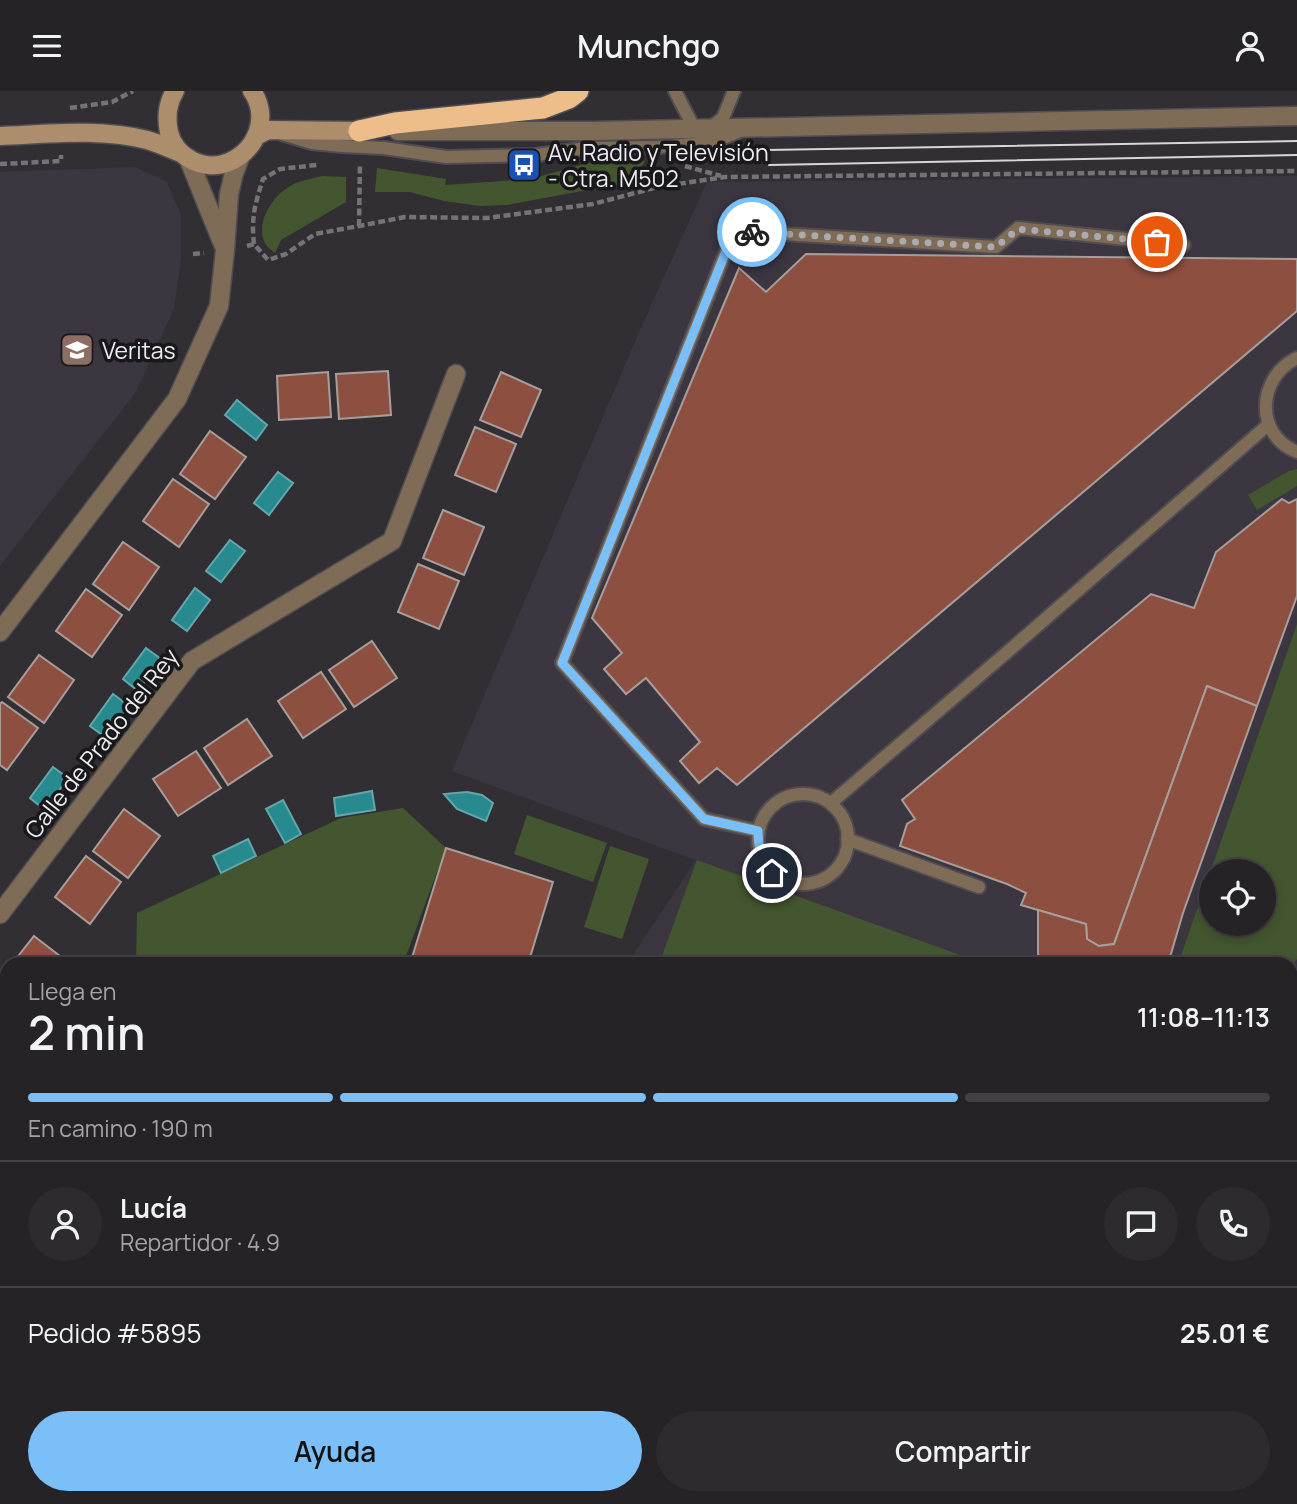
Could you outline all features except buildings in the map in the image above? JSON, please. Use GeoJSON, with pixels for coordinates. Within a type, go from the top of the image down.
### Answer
{"type":"FeatureCollection","features":[{"type":"Feature","properties":{"kind":"highway"},"geometry":{"type":"LineString","coordinates":[[359,131],[395,123],[543,108],[569,98],[578,91]]}},
{"type":"Feature","properties":{"kind":"main road"},"geometry":{"type":"LineString","coordinates":[[175,91],[170,99],[167,119],[170,138],[183,156]]}},
{"type":"Feature","properties":{"kind":"main road"},"geometry":{"type":"LineString","coordinates":[[252,91],[260,103],[262,133]]}},
{"type":"Feature","properties":{"kind":"main road"},"geometry":{"type":"LineString","coordinates":[[0,136],[59,133],[125,136],[149,141],[202,164],[215,165],[227,163],[241,155],[262,133],[359,131]]}},
{"type":"Feature","properties":{"kind":"street"},"geometry":{"type":"LineString","coordinates":[[359,131],[593,131],[1297,116]]}},
{"type":"Feature","properties":{"kind":"street"},"geometry":{"type":"LineString","coordinates":[[0,632],[177,400],[219,306],[229,194],[241,155]]}},
{"type":"Feature","properties":{"kind":"street"},"geometry":{"type":"LineString","coordinates":[[183,156],[225,250]]}},
{"type":"Feature","properties":{"kind":"street","name":"Calle de Prado del Rey"},"geometry":{"type":"LineString","coordinates":[[0,914],[192,661],[392,541],[456,374]]}},
{"type":"Feature","properties":{"kind":"lane"},"geometry":{"type":"LineString","coordinates":[[675,91],[702,128],[723,118],[734,91]]}},
{"type":"Feature","properties":{"kind":"lane"},"geometry":{"type":"LineString","coordinates":[[262,133],[312,143],[384,148],[446,157],[536,155],[587,148],[693,144],[718,140],[750,127]]}},
{"type":"Feature","properties":{"kind":"lane"},"geometry":{"type":"LineString","coordinates":[[758,831],[704,819],[562,663],[734,231],[996,247],[1018,229],[1184,244]]}},
{"type":"Feature","properties":{"kind":"lane"},"geometry":{"type":"LineString","coordinates":[[1297,358],[1287,363],[1275,375],[1267,390],[1265,407],[1269,424],[1277,438],[1297,452]]}},
{"type":"Feature","properties":{"kind":"lane"},"geometry":{"type":"LineString","coordinates":[[831,803],[1269,424]]}},
{"type":"Feature","properties":{"kind":"lane"},"geometry":{"type":"LineString","coordinates":[[802,793],[817,795],[831,803],[842,815],[847,828],[845,857],[838,869],[813,884],[799,885],[784,881],[772,873],[763,862],[758,847],[758,831],[763,816],[773,804],[787,796],[802,793]]}},
{"type":"Feature","properties":{"kind":"lane"},"geometry":{"type":"LineString","coordinates":[[847,839],[979,887]]}},
{"type":"Feature","properties":{"kind":"path"},"geometry":{"type":"LineString","coordinates":[[359,226],[360,163]]}},
{"type":"Feature","properties":{"kind":"path"},"geometry":{"type":"LineString","coordinates":[[193,254],[254,244],[268,260],[286,254],[315,234],[405,217],[487,218],[593,204],[657,187],[725,177],[1297,171]]}},
{"type":"Feature","properties":{"kind":"shaded area","name":"Veritas"},"geometry":{"type":"Polygon","coordinates":[[[135,167],[167,182],[181,215],[181,259],[174,308],[136,392],[0,566],[0,172],[135,167]]]}},
{"type":"Feature","properties":{"kind":"shaded area"},"geometry":{"type":"Polygon","coordinates":[[[1297,176],[1297,957],[632,957],[696,860],[452,771],[640,330],[707,182],[1297,176]]]}},
{"type":"Feature","properties":{"kind":"green space"},"geometry":{"type":"Polygon","coordinates":[[[645,161],[637,175],[620,184],[507,205],[480,206],[444,201],[410,192],[375,192],[377,168],[446,179],[445,185],[531,179],[587,163],[645,161]]]}},
{"type":"Feature","properties":{"kind":"green space"},"geometry":{"type":"Polygon","coordinates":[[[322,176],[346,177],[346,202],[281,240],[275,253],[265,243],[262,233],[269,207],[288,187],[322,176]]]}},
{"type":"Feature","properties":{"kind":"green space"},"geometry":{"type":"Polygon","coordinates":[[[1297,469],[1297,486],[1257,510],[1248,495],[1297,469]]]}},
{"type":"Feature","properties":{"kind":"green space"},"geometry":{"type":"Polygon","coordinates":[[[1297,624],[1297,957],[1180,957],[1199,904],[1199,936],[1276,936],[1276,859],[1215,859],[1297,624]]]}},
{"type":"Feature","properties":{"kind":"green space"},"geometry":{"type":"Polygon","coordinates":[[[403,808],[446,848],[406,957],[136,957],[137,913],[341,818],[403,808]]]}},
{"type":"Feature","properties":{"kind":"green space"},"geometry":{"type":"Polygon","coordinates":[[[527,815],[607,843],[593,882],[514,854],[527,815]]]}},
{"type":"Feature","properties":{"kind":"green space"},"geometry":{"type":"Polygon","coordinates":[[[610,846],[649,859],[622,939],[584,927],[610,846]]]}},
{"type":"Feature","properties":{"kind":"green space"},"geometry":{"type":"Polygon","coordinates":[[[697,860],[966,957],[662,957],[697,860]]]}},
{"type":"Feature","properties":{"kind":"water"},"geometry":{"type":"Polygon","coordinates":[[[237,400],[267,425],[256,440],[225,415],[237,400]]]}},
{"type":"Feature","properties":{"kind":"water"},"geometry":{"type":"Polygon","coordinates":[[[278,472],[293,483],[269,515],[254,503],[278,472]]]}},
{"type":"Feature","properties":{"kind":"water"},"geometry":{"type":"Polygon","coordinates":[[[230,540],[245,551],[221,582],[206,571],[230,540]]]}},
{"type":"Feature","properties":{"kind":"water"},"geometry":{"type":"Polygon","coordinates":[[[195,588],[210,600],[187,631],[172,620],[195,588]]]}},
{"type":"Feature","properties":{"kind":"water"},"geometry":{"type":"Polygon","coordinates":[[[146,648],[161,659],[138,691],[123,679],[146,648]]]}},
{"type":"Feature","properties":{"kind":"water"},"geometry":{"type":"Polygon","coordinates":[[[113,694],[129,706],[105,737],[90,726],[113,694]]]}},
{"type":"Feature","properties":{"kind":"water"},"geometry":{"type":"Polygon","coordinates":[[[53,767],[68,778],[45,810],[30,798],[53,767]]]}},
{"type":"Feature","properties":{"kind":"water"},"geometry":{"type":"Polygon","coordinates":[[[372,791],[375,810],[336,816],[334,798],[372,791]]]}},
{"type":"Feature","properties":{"kind":"water"},"geometry":{"type":"Polygon","coordinates":[[[467,792],[482,795],[493,803],[486,821],[457,809],[444,794],[467,792]]]}},
{"type":"Feature","properties":{"kind":"water"},"geometry":{"type":"Polygon","coordinates":[[[283,800],[301,834],[285,843],[266,809],[283,800]]]}},
{"type":"Feature","properties":{"kind":"water"},"geometry":{"type":"Polygon","coordinates":[[[248,839],[256,856],[221,873],[213,856],[248,839]]]}},
{"type":"Feature","properties":{"kind":"tram line"},"geometry":{"type":"LineString","coordinates":[[767,150],[1297,141]]}},
{"type":"Feature","properties":{"kind":"tram line"},"geometry":{"type":"LineString","coordinates":[[769,165],[1297,155]]}},
{"type":"Feature","properties":{"kind":"way so far"},"geometry":{"type":"LineString","coordinates":[[752,232],[996,247],[1018,229],[1157,242]]}},
{"type":"Feature","properties":{"kind":"place","name":"Av. Radio y Televisión - Ctra. M502"},"geometry":{"type":"Point","coordinates":[524,165]}},
{"type":"Feature","properties":{"kind":"place","name":"Veritas"},"geometry":{"type":"Point","coordinates":[77,350]}},
{"type":"Feature","properties":{"kind":"route"},"geometry":{"type":"LineString","coordinates":[[752,232],[734,231],[562,663],[704,819],[758,831],[758,847],[763,862],[772,873]]}}]}
